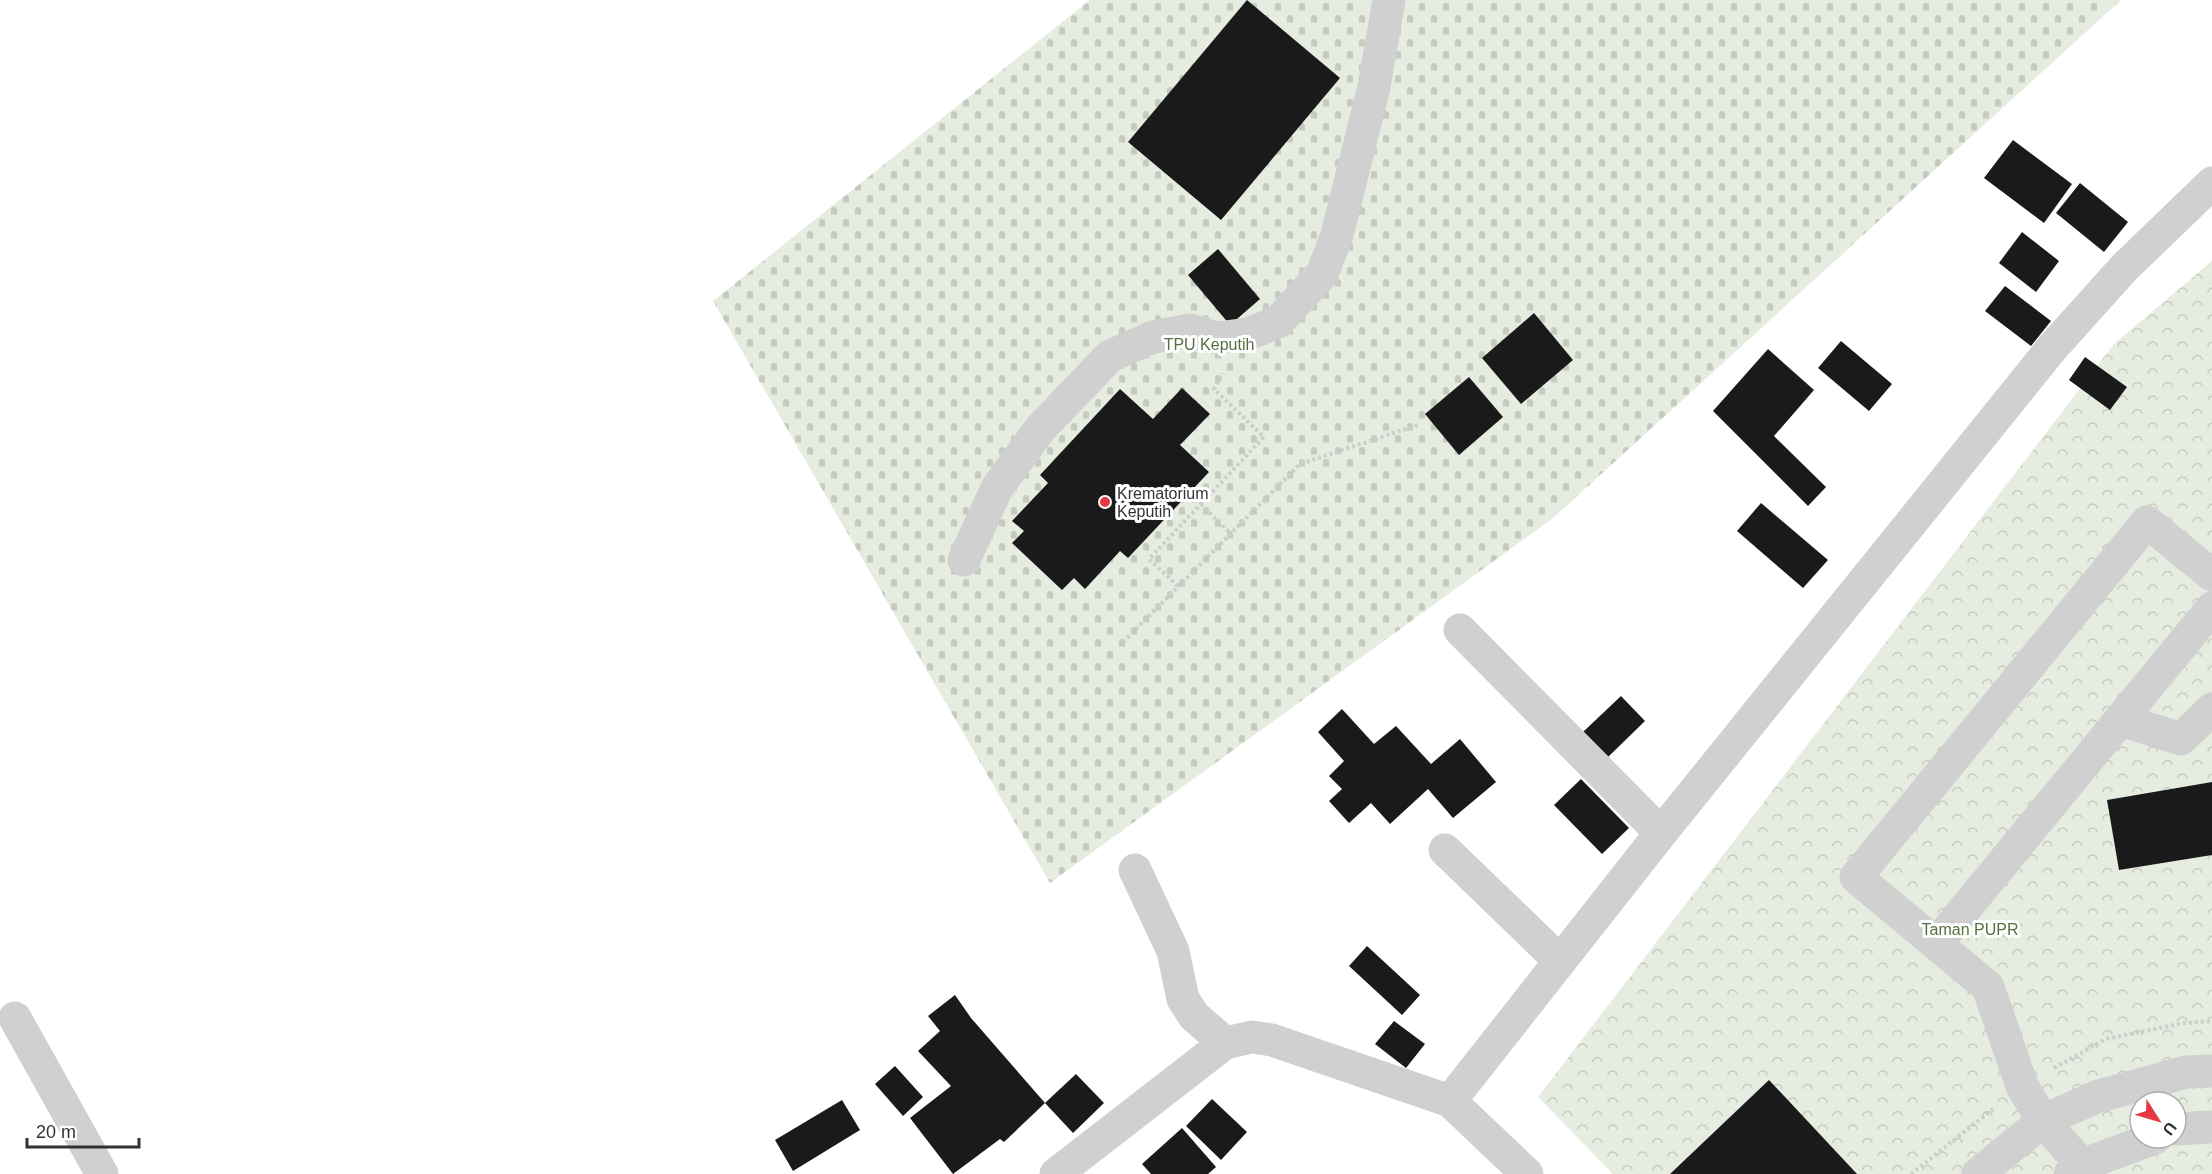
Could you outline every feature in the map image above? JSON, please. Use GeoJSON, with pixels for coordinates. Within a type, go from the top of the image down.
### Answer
{"type":"FeatureCollection","features":[{"type":"Feature","properties":{"kind":"street"},"geometry":{"type":"LineString","coordinates":[[964,560],[997,488],[1040,429],[1110,356],[1153,338],[1190,330],[1217,338],[1248,334],[1278,322],[1322,274],[1337,235],[1374,87],[1389,0]]}},
{"type":"Feature","properties":{"kind":"street"},"geometry":{"type":"LineString","coordinates":[[1450,1101],[1661,833],[2052,348],[2124,268],[2212,183]]}},
{"type":"Feature","properties":{"kind":"street"},"geometry":{"type":"LineString","coordinates":[[2128,1149],[2076,1169],[2022,1086],[1988,987],[1856,877],[2147,522],[2212,575]]}},
{"type":"Feature","properties":{"kind":"street"},"geometry":{"type":"LineString","coordinates":[[1937,943],[2212,608]]}},
{"type":"Feature","properties":{"kind":"street"},"geometry":{"type":"LineString","coordinates":[[1460,630],[1661,833]]}},
{"type":"Feature","properties":{"kind":"street"},"geometry":{"type":"LineString","coordinates":[[2121,720],[2181,739],[2212,709]]}},
{"type":"Feature","properties":{"kind":"street"},"geometry":{"type":"LineString","coordinates":[[1445,850],[1560,961]]}},
{"type":"Feature","properties":{"kind":"street"},"geometry":{"type":"LineString","coordinates":[[1135,870],[1173,951],[1183,999],[1194,1016],[1226,1043]]}},
{"type":"Feature","properties":{"kind":"street"},"geometry":{"type":"LineString","coordinates":[[15,1018],[102,1174]]}},
{"type":"Feature","properties":{"kind":"street"},"geometry":{"type":"LineString","coordinates":[[1056,1174],[1226,1043],[1252,1037],[1272,1040],[1450,1101],[1527,1174]]}},
{"type":"Feature","properties":{"kind":"street"},"geometry":{"type":"LineString","coordinates":[[1978,1174],[2043,1121],[2096,1097],[2186,1072],[2212,1071]]}},
{"type":"Feature","properties":{"kind":"street"},"geometry":{"type":"LineString","coordinates":[[2188,1128],[2212,1127]]}},
{"type":"Feature","properties":{"kind":"path"},"geometry":{"type":"LineString","coordinates":[[1178,587],[1149,559],[1264,437],[1214,389],[1248,334]]}},
{"type":"Feature","properties":{"kind":"path"},"geometry":{"type":"LineString","coordinates":[[1124,642],[1300,464],[1418,425]]}},
{"type":"Feature","properties":{"kind":"path"},"geometry":{"type":"LineString","coordinates":[[1201,504],[1231,534]]}},
{"type":"Feature","properties":{"kind":"path"},"geometry":{"type":"LineString","coordinates":[[1911,1174],[2022,1086],[2106,1039],[2184,1023],[2212,1021]]}},
{"type":"Feature","properties":{"kind":"green space","name":"TPU Keputih"},"geometry":{"type":"Polygon","coordinates":[[[1090,0],[2121,0],[1552,519],[1050,883],[713,301],[1090,0]]]}},
{"type":"Feature","properties":{"kind":"green space","name":"Taman PUPR"},"geometry":{"type":"Polygon","coordinates":[[[2212,261],[2212,1174],[1613,1174],[1538,1097],[2114,344],[2212,261]]]}},
{"type":"Feature","properties":{"kind":"building"},"geometry":{"type":"Polygon","coordinates":[[[1247,0],[1340,78],[1221,220],[1128,142],[1247,0]]]}},
{"type":"Feature","properties":{"kind":"building"},"geometry":{"type":"Polygon","coordinates":[[[2013,140],[2072,184],[2044,223],[1984,178],[2013,140]]]}},
{"type":"Feature","properties":{"kind":"building"},"geometry":{"type":"Polygon","coordinates":[[[2080,183],[2128,222],[2104,252],[2056,213],[2080,183]]]}},
{"type":"Feature","properties":{"kind":"building"},"geometry":{"type":"Polygon","coordinates":[[[2022,232],[2059,261],[2036,292],[1999,263],[2022,232]]]}},
{"type":"Feature","properties":{"kind":"building"},"geometry":{"type":"Polygon","coordinates":[[[1218,249],[1260,299],[1230,325],[1188,275],[1218,249]]]}},
{"type":"Feature","properties":{"kind":"building"},"geometry":{"type":"Polygon","coordinates":[[[2005,286],[2051,321],[2031,346],[1985,311],[2005,286]]]}},
{"type":"Feature","properties":{"kind":"building"},"geometry":{"type":"Polygon","coordinates":[[[1534,313],[1573,360],[1521,404],[1482,358],[1534,313]]]}},
{"type":"Feature","properties":{"kind":"building"},"geometry":{"type":"Polygon","coordinates":[[[1841,341],[1892,384],[1869,411],[1818,368],[1841,341]]]}},
{"type":"Feature","properties":{"kind":"building"},"geometry":{"type":"Polygon","coordinates":[[[1768,349],[1814,390],[1774,436],[1826,487],[1808,506],[1713,411],[1768,349]]]}},
{"type":"Feature","properties":{"kind":"building"},"geometry":{"type":"Polygon","coordinates":[[[2085,357],[2127,387],[2110,410],[2069,380],[2085,357]]]}},
{"type":"Feature","properties":{"kind":"building"},"geometry":{"type":"Polygon","coordinates":[[[1469,377],[1503,417],[1459,455],[1425,414],[1469,377]]]}},
{"type":"Feature","properties":{"kind":"building","name":"Krematorium Keputih"},"geometry":{"type":"Polygon","coordinates":[[[1182,388],[1210,414],[1180,445],[1209,472],[1128,558],[1120,551],[1085,589],[1074,578],[1062,590],[1012,543],[1024,531],[1012,521],[1048,483],[1040,475],[1120,389],[1153,419],[1182,388]]]}},
{"type":"Feature","properties":{"kind":"building"},"geometry":{"type":"Polygon","coordinates":[[[1761,503],[1828,560],[1803,588],[1737,531],[1761,503]]]}},
{"type":"Feature","properties":{"kind":"building"},"geometry":{"type":"Polygon","coordinates":[[[1621,696],[1645,721],[1608,757],[1583,732],[1621,696]]]}},
{"type":"Feature","properties":{"kind":"building"},"geometry":{"type":"Polygon","coordinates":[[[1342,709],[1374,744],[1396,726],[1431,764],[1460,739],[1496,782],[1453,818],[1428,789],[1390,824],[1371,803],[1349,823],[1329,801],[1342,789],[1329,776],[1344,761],[1318,732],[1342,709]]]}},
{"type":"Feature","properties":{"kind":"building"},"geometry":{"type":"Polygon","coordinates":[[[1581,779],[1629,828],[1602,854],[1554,805],[1581,779]]]}},
{"type":"Feature","properties":{"kind":"building"},"geometry":{"type":"Polygon","coordinates":[[[2212,782],[2212,855],[2119,870],[2107,800],[2212,782]]]}},
{"type":"Feature","properties":{"kind":"building"},"geometry":{"type":"Polygon","coordinates":[[[1367,946],[1420,995],[1402,1015],[1349,966],[1367,946]]]}},
{"type":"Feature","properties":{"kind":"building"},"geometry":{"type":"Polygon","coordinates":[[[955,995],[971,1018],[1045,1103],[1004,1142],[1000,1139],[953,1174],[910,1118],[951,1086],[918,1051],[940,1031],[928,1016],[955,995]]]}},
{"type":"Feature","properties":{"kind":"building"},"geometry":{"type":"Polygon","coordinates":[[[1394,1021],[1425,1044],[1406,1068],[1375,1044],[1394,1021]]]}},
{"type":"Feature","properties":{"kind":"building"},"geometry":{"type":"Polygon","coordinates":[[[895,1066],[923,1097],[903,1116],[875,1084],[895,1066]]]}},
{"type":"Feature","properties":{"kind":"building"},"geometry":{"type":"Polygon","coordinates":[[[1076,1074],[1104,1103],[1073,1133],[1045,1103],[1076,1074]]]}},
{"type":"Feature","properties":{"kind":"building"},"geometry":{"type":"Polygon","coordinates":[[[1769,1080],[1857,1174],[1670,1174],[1769,1080]]]}},
{"type":"Feature","properties":{"kind":"building"},"geometry":{"type":"Polygon","coordinates":[[[1212,1099],[1247,1132],[1221,1160],[1186,1126],[1212,1099]]]}},
{"type":"Feature","properties":{"kind":"building"},"geometry":{"type":"Polygon","coordinates":[[[842,1100],[860,1130],[793,1171],[775,1140],[842,1100]]]}},
{"type":"Feature","properties":{"kind":"building"},"geometry":{"type":"Polygon","coordinates":[[[1182,1128],[1216,1167],[1208,1174],[1151,1174],[1142,1164],[1182,1128]]]}},
{"type":"Feature","properties":{"kind":"place","name":"Krematorium Keputih"},"geometry":{"type":"Point","coordinates":[1105,502]}}]}
